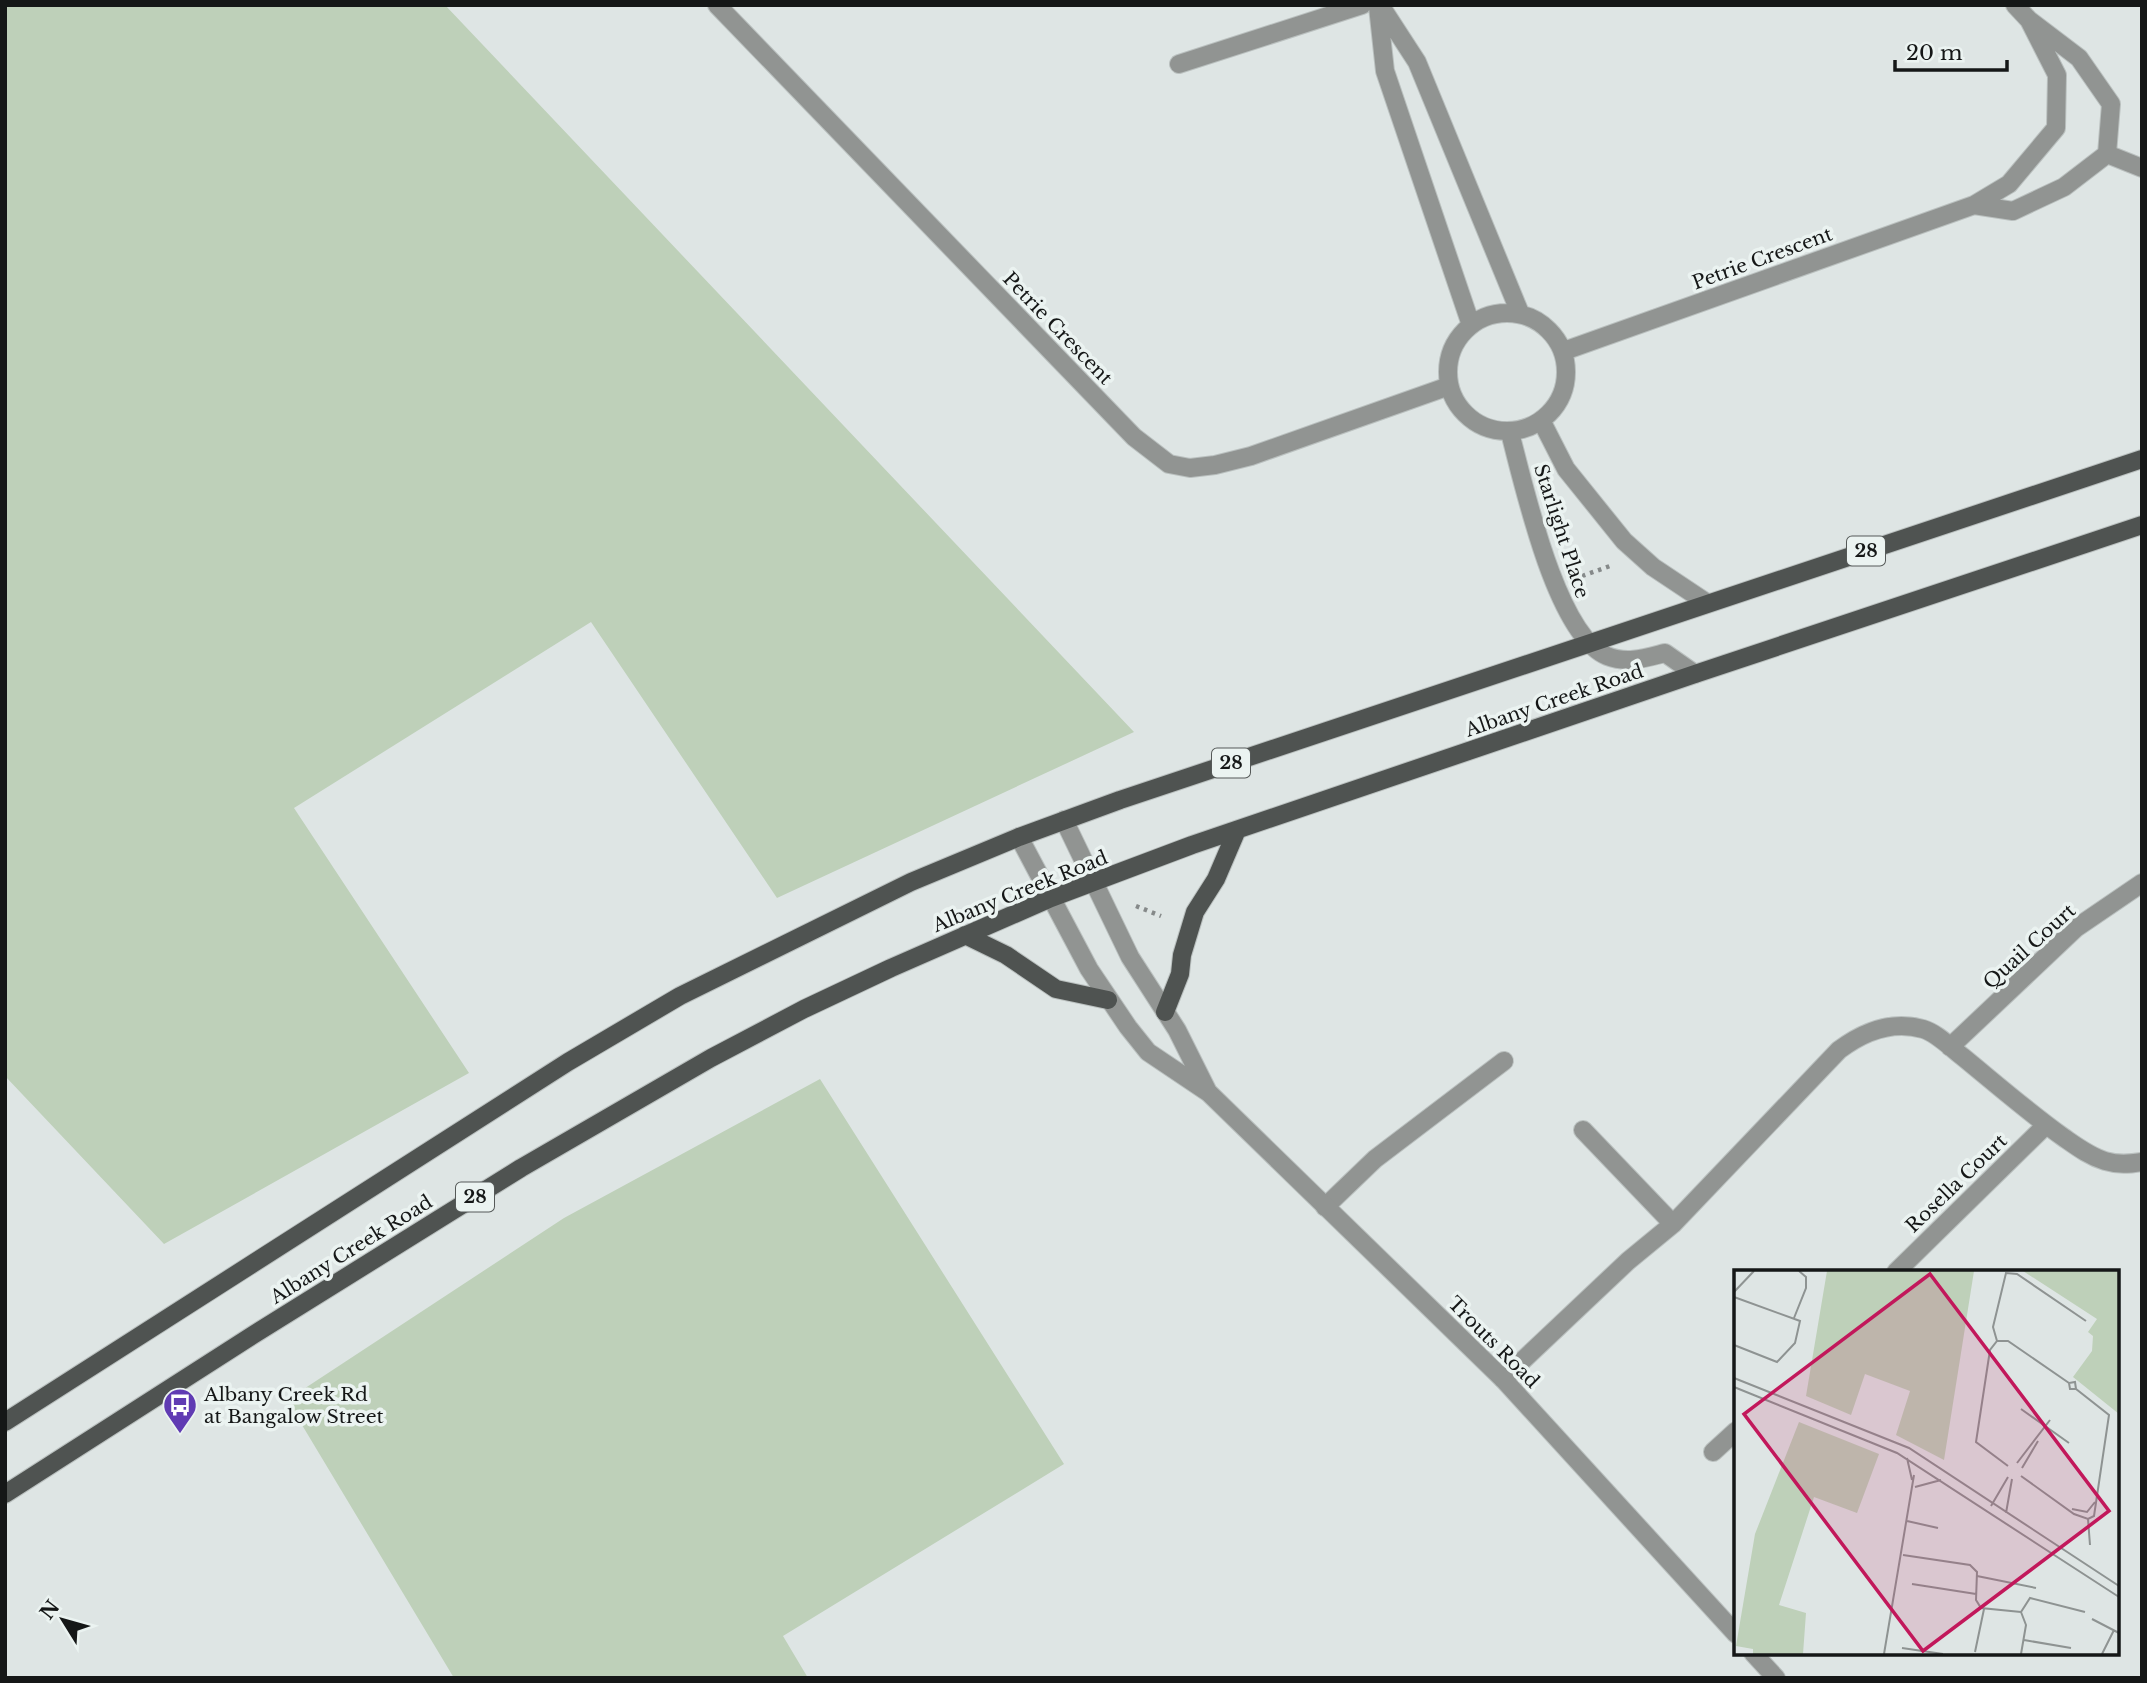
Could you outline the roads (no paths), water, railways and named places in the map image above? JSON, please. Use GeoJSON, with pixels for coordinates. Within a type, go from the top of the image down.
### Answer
{"type":"FeatureCollection","features":[{"type":"Feature","properties":{"kind":"main road","name":"Albany Creek Road"},"geometry":{"type":"LineString","coordinates":[[5,1422],[635,1020],[911,882],[1064,820],[2142,458]]}},
{"type":"Feature","properties":{"kind":"main road","name":"Albany Creek Road"},"geometry":{"type":"LineString","coordinates":[[5,1494],[253,1335],[622,1108],[804,1009],[965,935],[1051,898],[1237,830],[2142,525]]}},
{"type":"Feature","properties":{"kind":"main road"},"geometry":{"type":"LineString","coordinates":[[1165,1012],[1180,974],[1182,955],[1195,912],[1216,879],[1237,830]]}},
{"type":"Feature","properties":{"kind":"main road"},"geometry":{"type":"LineString","coordinates":[[965,935],[1006,955],[1056,989],[1108,1000]]}},
{"type":"Feature","properties":{"kind":"street","name":"Petrie Crescent"},"geometry":{"type":"LineString","coordinates":[[717,5],[1134,437],[1169,464],[1190,468],[1251,456],[1449,386]]}},
{"type":"Feature","properties":{"kind":"street"},"geometry":{"type":"LineString","coordinates":[[1179,64],[1362,5]]}},
{"type":"Feature","properties":{"kind":"street"},"geometry":{"type":"LineString","coordinates":[[1379,5],[1385,71],[1471,324]]}},
{"type":"Feature","properties":{"kind":"street"},"geometry":{"type":"LineString","coordinates":[[1379,5],[1417,62],[1520,313]]}},
{"type":"Feature","properties":{"kind":"street","name":"Petrie Crescent"},"geometry":{"type":"LineString","coordinates":[[1973,205],[2013,211],[2064,187],[2107,154],[2111,104],[2079,58],[2029,20],[2015,5]]}},
{"type":"Feature","properties":{"kind":"street","name":"Petrie Crescent"},"geometry":{"type":"LineString","coordinates":[[1564,351],[1973,205],[2009,184],[2056,128],[2057,75],[2029,20]]}},
{"type":"Feature","properties":{"kind":"street"},"geometry":{"type":"LineString","coordinates":[[2107,154],[2142,168]]}},
{"type":"Feature","properties":{"kind":"street"},"geometry":{"type":"LineString","coordinates":[[1508,312],[1520,313],[1540,322],[1555,336],[1564,351],[1568,372],[1564,393],[1542,422],[1510,433],[1494,432],[1469,419],[1455,404],[1449,386],[1447,365],[1454,345],[1471,324],[1508,312]]}},
{"type":"Feature","properties":{"kind":"street","name":"Starlight Place"},"geometry":{"type":"LineString","coordinates":[[1542,422],[1566,469],[1624,541],[1653,568],[1707,603]]}},
{"type":"Feature","properties":{"kind":"street","name":"Starlight Place"},"geometry":{"type":"LineString","coordinates":[[1510,433],[1556,590],[1570,617],[1589,643],[1599,652],[1622,660],[1665,653],[1695,674]]}},
{"type":"Feature","properties":{"kind":"street","name":"Trouts Road"},"geometry":{"type":"LineString","coordinates":[[1064,820],[1130,957],[1177,1030],[1209,1093]]}},
{"type":"Feature","properties":{"kind":"street","name":"Trouts Road"},"geometry":{"type":"LineString","coordinates":[[1019,837],[1108,1000],[1148,1052],[1209,1093],[1503,1379],[1734,1632]]}},
{"type":"Feature","properties":{"kind":"street","name":"Quail Court"},"geometry":{"type":"LineString","coordinates":[[1950,1047],[2076,928],[2142,883]]}},
{"type":"Feature","properties":{"kind":"street"},"geometry":{"type":"LineString","coordinates":[[1503,1379],[1628,1261],[1673,1224],[1839,1051],[1858,1036],[1878,1029],[1902,1026],[1925,1030],[2046,1125],[2087,1153],[2105,1161],[2126,1165],[2142,1162]]}},
{"type":"Feature","properties":{"kind":"street"},"geometry":{"type":"LineString","coordinates":[[1325,1207],[1375,1159],[1504,1061]]}},
{"type":"Feature","properties":{"kind":"street","name":"Rosella Court"},"geometry":{"type":"LineString","coordinates":[[1898,1270],[2046,1125]]}},
{"type":"Feature","properties":{"kind":"street"},"geometry":{"type":"LineString","coordinates":[[1583,1130],[1673,1224]]}},
{"type":"Feature","properties":{"kind":"street"},"geometry":{"type":"LineString","coordinates":[[1713,1452],[1734,1433]]}},
{"type":"Feature","properties":{"kind":"street"},"geometry":{"type":"LineString","coordinates":[[1755,1655],[1776,1678]]}},
{"type":"Feature","properties":{"kind":"place","name":"Albany Creek Rd at Bangalow Street"},"geometry":{"type":"Point","coordinates":[180,1435]}}]}
